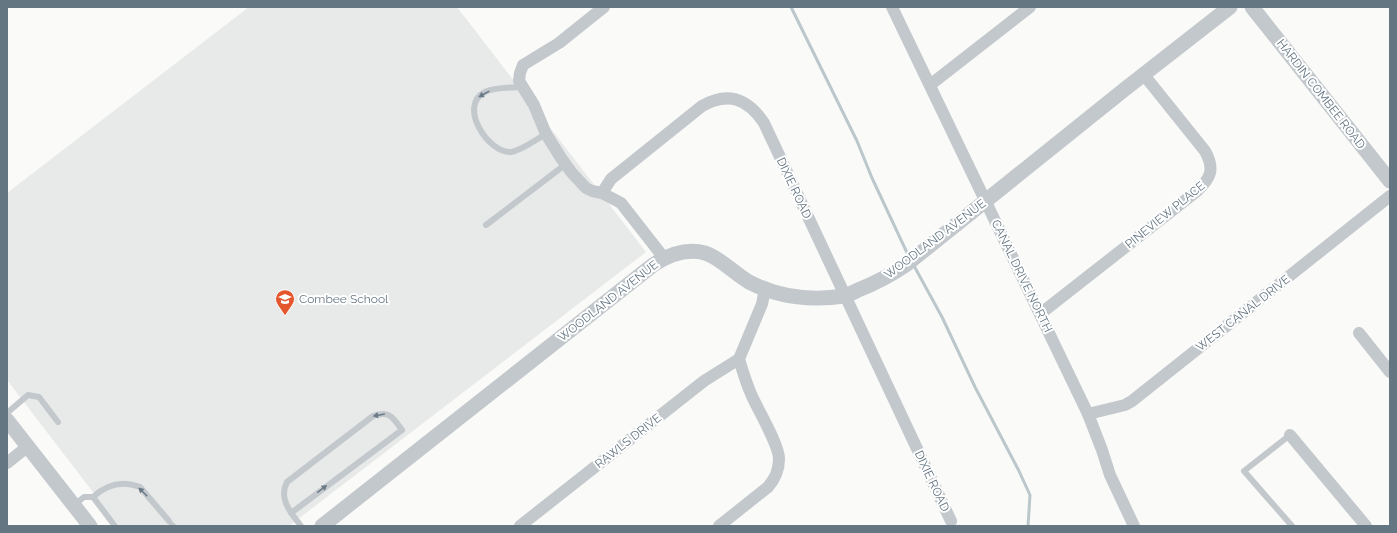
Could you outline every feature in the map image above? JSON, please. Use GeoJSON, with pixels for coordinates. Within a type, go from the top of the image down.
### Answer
{"type":"FeatureCollection","features":[{"type":"Feature","properties":{"kind":"street"},"geometry":{"type":"LineString","coordinates":[[604,7],[559,43],[523,65],[519,81],[521,87],[534,105],[546,134],[566,164],[586,188],[602,193],[621,204],[664,258]]}},
{"type":"Feature","properties":{"kind":"street","name":"CANAL DRIVE NORTH"},"geometry":{"type":"LineString","coordinates":[[892,7],[1088,414],[1110,475],[1134,526]]}},
{"type":"Feature","properties":{"kind":"street"},"geometry":{"type":"LineString","coordinates":[[930,85],[1030,7]]}},
{"type":"Feature","properties":{"kind":"street","name":"WOODLAND AVENUE"},"geometry":{"type":"LineString","coordinates":[[322,526],[653,265],[664,258],[687,252],[707,254],[749,282],[786,296],[798,298],[845,296],[875,284],[891,275],[911,261],[1230,7]]}},
{"type":"Feature","properties":{"kind":"street","name":"HARDIN COMBEE ROAD"},"geometry":{"type":"LineString","coordinates":[[1252,7],[1390,182]]}},
{"type":"Feature","properties":{"kind":"street","name":"PINEVIEW PLACE"},"geometry":{"type":"LineString","coordinates":[[1040,314],[1208,181],[1211,167],[1209,158],[1205,151],[1144,75]]}},
{"type":"Feature","properties":{"kind":"street","name":"DIXIE ROAD"},"geometry":{"type":"LineString","coordinates":[[602,193],[611,179],[702,106],[722,98],[741,101],[750,106],[764,123],[951,521]]}},
{"type":"Feature","properties":{"kind":"street","name":"WEST CANAL DRIVE"},"geometry":{"type":"LineString","coordinates":[[1088,414],[1125,405],[1132,401],[1390,196]]}},
{"type":"Feature","properties":{"kind":"street"},"geometry":{"type":"LineString","coordinates":[[719,526],[768,487],[774,479],[778,468],[779,457],[776,446],[749,389],[739,359],[762,304],[765,289]]}},
{"type":"Feature","properties":{"kind":"street"},"geometry":{"type":"LineString","coordinates":[[1359,332],[1390,372]]}},
{"type":"Feature","properties":{"kind":"street","name":"RAWLS DRIVE"},"geometry":{"type":"LineString","coordinates":[[520,526],[704,381],[739,359]]}},
{"type":"Feature","properties":{"kind":"street"},"geometry":{"type":"LineString","coordinates":[[7,420],[90,526]]}},
{"type":"Feature","properties":{"kind":"street"},"geometry":{"type":"LineString","coordinates":[[1290,435],[1366,526]]}},
{"type":"Feature","properties":{"kind":"street"},"geometry":{"type":"LineString","coordinates":[[7,463],[28,447]]}},
{"type":"Feature","properties":{"kind":"lane"},"geometry":{"type":"LineString","coordinates":[[521,87],[493,90],[478,96],[475,101],[474,111],[480,131],[502,151],[510,152],[519,150],[546,134]]}},
{"type":"Feature","properties":{"kind":"lane"},"geometry":{"type":"LineString","coordinates":[[486,225],[566,164]]}},
{"type":"Feature","properties":{"kind":"lane"},"geometry":{"type":"LineString","coordinates":[[7,413],[28,395],[39,397],[58,422]]}},
{"type":"Feature","properties":{"kind":"lane"},"geometry":{"type":"LineString","coordinates":[[291,513],[402,430],[396,422],[385,413],[373,416],[287,482],[284,488],[286,504],[291,513],[301,526]]}},
{"type":"Feature","properties":{"kind":"lane"},"geometry":{"type":"LineString","coordinates":[[1290,435],[1244,471],[1292,526]]}},
{"type":"Feature","properties":{"kind":"lane"},"geometry":{"type":"LineString","coordinates":[[73,505],[84,498],[93,497],[108,486],[123,484],[135,486],[140,488],[171,524]]}},
{"type":"Feature","properties":{"kind":"lane"},"geometry":{"type":"LineString","coordinates":[[93,497],[115,526]]}},
{"type":"Feature","properties":{"kind":"shaded area","name":"Combee School"},"geometry":{"type":"Polygon","coordinates":[[[249,7],[457,7],[646,252],[289,526],[119,526],[7,380],[7,193],[249,7]]]}},
{"type":"Feature","properties":{"kind":"waterway"},"geometry":{"type":"LineString","coordinates":[[791,7],[857,141],[872,178],[909,257]]}},
{"type":"Feature","properties":{"kind":"waterway"},"geometry":{"type":"LineString","coordinates":[[913,264],[942,317],[975,387],[1030,495],[1028,526]]}},
{"type":"Feature","properties":{"kind":"place","name":"Combee School"},"geometry":{"type":"Point","coordinates":[285,316]}}]}
